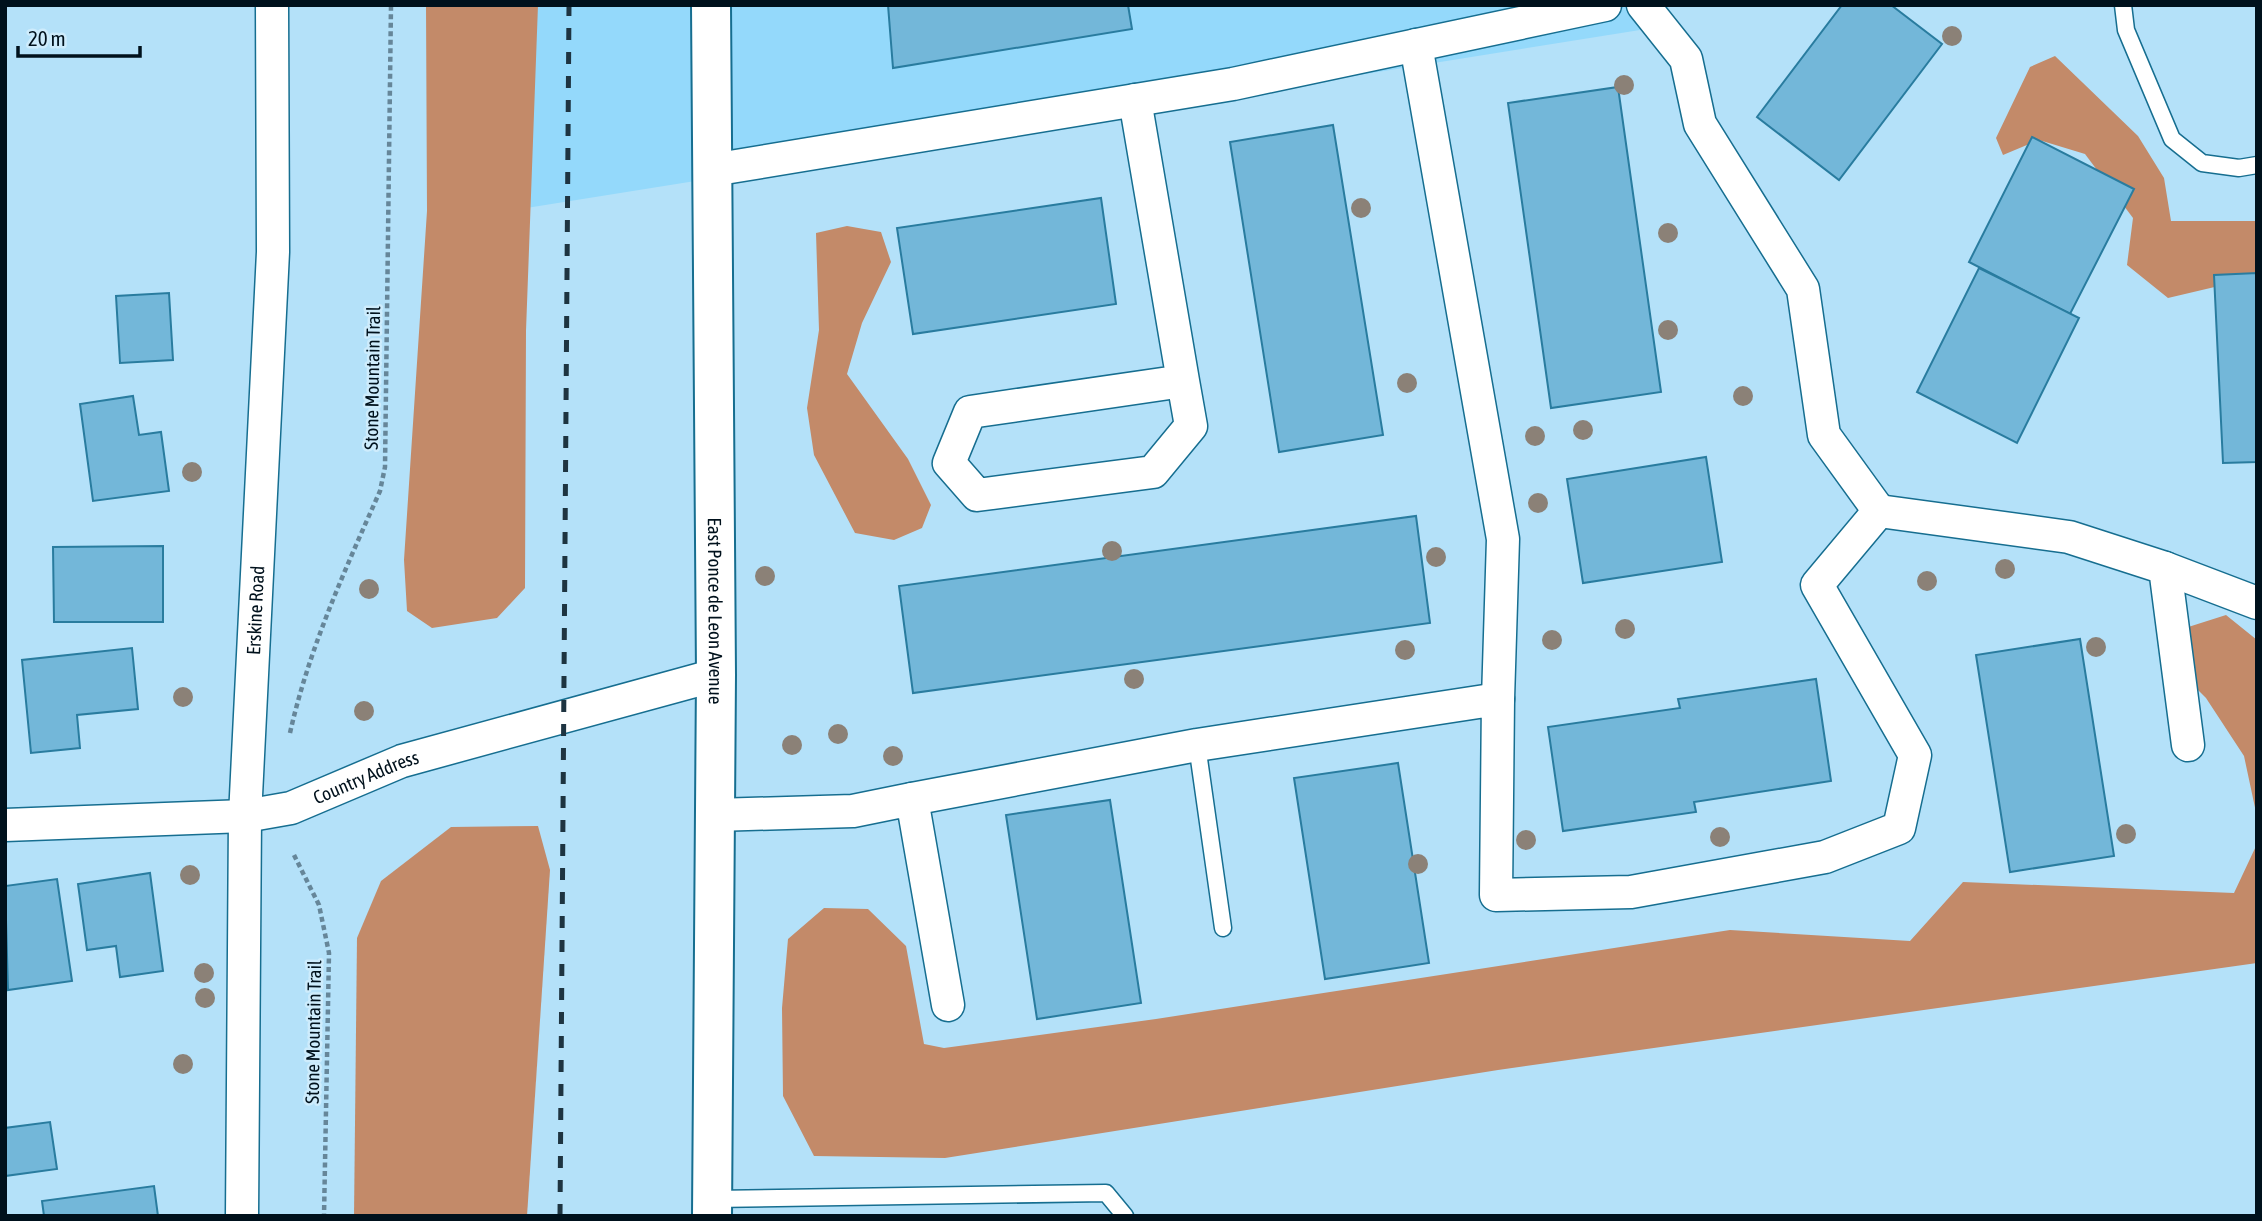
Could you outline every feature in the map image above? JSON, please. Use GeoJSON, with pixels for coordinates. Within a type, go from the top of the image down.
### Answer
{"type":"FeatureCollection","features":[{"type":"Feature","properties":{"kind":"main road","name":"East Ponce de Leon Avenue"},"geometry":{"type":"LineString","coordinates":[[711,5],[716,675],[713,1207]]}},
{"type":"Feature","properties":{"kind":"street","name":"Erskine Road"},"geometry":{"type":"LineString","coordinates":[[242,1216],[245,816],[273,253],[272,5]]}},
{"type":"Feature","properties":{"kind":"street"},"geometry":{"type":"LineString","coordinates":[[712,170],[1233,84],[1605,5]]}},
{"type":"Feature","properties":{"kind":"street"},"geometry":{"type":"LineString","coordinates":[[1643,5],[1686,59],[1700,124],[1803,289],[1824,435],[1879,511],[2069,537],[2257,603]]}},
{"type":"Feature","properties":{"kind":"street"},"geometry":{"type":"LineString","coordinates":[[1416,46],[1503,539],[1496,895],[1631,892],[1825,857],[1899,828],[1915,755],[1817,585],[1879,511]]}},
{"type":"Feature","properties":{"kind":"street"},"geometry":{"type":"LineString","coordinates":[[1135,100],[1191,426],[1153,472],[976,495],[949,463],[970,412],[1183,381]]}},
{"type":"Feature","properties":{"kind":"street"},"geometry":{"type":"LineString","coordinates":[[2165,569],[2188,745]]}},
{"type":"Feature","properties":{"kind":"street","name":"Country Address"},"geometry":{"type":"LineString","coordinates":[[5,825],[245,816],[291,808],[402,761],[716,675]]}},
{"type":"Feature","properties":{"kind":"street"},"geometry":{"type":"LineString","coordinates":[[715,814],[853,811],[1197,744],[1498,699]]}},
{"type":"Feature","properties":{"kind":"street"},"geometry":{"type":"LineString","coordinates":[[912,799],[948,1005]]}},
{"type":"Feature","properties":{"kind":"lane"},"geometry":{"type":"LineString","coordinates":[[2123,5],[2126,30],[2172,139],[2202,163],[2239,168],[2257,165]]}},
{"type":"Feature","properties":{"kind":"lane"},"geometry":{"type":"LineString","coordinates":[[1197,744],[1223,928]]}},
{"type":"Feature","properties":{"kind":"lane"},"geometry":{"type":"LineString","coordinates":[[713,1207],[1106,1193],[1125,1216]]}},
{"type":"Feature","properties":{"kind":"path","name":"Stone Mountain Trail"},"geometry":{"type":"LineString","coordinates":[[289,733],[299,691],[320,629],[380,491],[385,467],[391,5]]}},
{"type":"Feature","properties":{"kind":"path","name":"Stone Mountain Trail"},"geometry":{"type":"LineString","coordinates":[[294,855],[319,905],[329,953],[324,1216]]}},
{"type":"Feature","properties":{"kind":"shaded area"},"geometry":{"type":"Polygon","coordinates":[[[426,5],[538,5],[526,331],[525,588],[497,618],[432,628],[407,611],[404,560],[427,211],[426,5]]]}},
{"type":"Feature","properties":{"kind":"shaded area"},"geometry":{"type":"Polygon","coordinates":[[[508,5],[1662,5],[1665,26],[514,210],[508,5]]]}},
{"type":"Feature","properties":{"kind":"shaded area"},"geometry":{"type":"Polygon","coordinates":[[[2055,56],[2138,136],[2164,178],[2171,221],[2257,221],[2257,277],[2168,298],[2127,265],[2133,218],[2085,154],[2039,140],[2003,155],[1996,138],[2030,67],[2055,56]]]}},
{"type":"Feature","properties":{"kind":"shaded area"},"geometry":{"type":"Polygon","coordinates":[[[847,226],[881,232],[891,262],[862,323],[847,374],[908,459],[931,505],[922,528],[894,540],[855,533],[814,455],[807,408],[819,330],[816,233],[847,226]]]}},
{"type":"Feature","properties":{"kind":"shaded area"},"geometry":{"type":"Polygon","coordinates":[[[2226,615],[2257,640],[2257,817],[2244,756],[2206,698],[2187,679],[2182,629],[2226,615]]]}},
{"type":"Feature","properties":{"kind":"shaded area"},"geometry":{"type":"Polygon","coordinates":[[[538,826],[550,870],[527,1216],[354,1216],[357,938],[381,881],[451,827],[538,826]]]}},
{"type":"Feature","properties":{"kind":"shaded area"},"geometry":{"type":"Polygon","coordinates":[[[2257,844],[2257,963],[1498,1070],[945,1158],[814,1156],[783,1096],[782,1008],[788,939],[824,908],[868,909],[906,946],[924,1044],[944,1048],[1156,1019],[1730,930],[1910,941],[1963,882],[2234,893],[2257,844]]]}},
{"type":"Feature","properties":{"kind":"building"},"geometry":{"type":"Polygon","coordinates":[[[888,5],[1128,5],[1132,29],[893,68],[888,5]]]}},
{"type":"Feature","properties":{"kind":"building"},"geometry":{"type":"Polygon","coordinates":[[[1842,5],[1891,5],[1942,44],[1839,180],[1757,117],[1842,5]]]}},
{"type":"Feature","properties":{"kind":"building"},"geometry":{"type":"Polygon","coordinates":[[[1618,87],[1661,392],[1551,408],[1508,103],[1618,87]]]}},
{"type":"Feature","properties":{"kind":"building"},"geometry":{"type":"Polygon","coordinates":[[[1333,125],[1383,435],[1279,452],[1230,142],[1333,125]]]}},
{"type":"Feature","properties":{"kind":"building"},"geometry":{"type":"Polygon","coordinates":[[[2032,137],[2134,189],[2070,314],[1969,262],[2032,137]]]}},
{"type":"Feature","properties":{"kind":"building"},"geometry":{"type":"Polygon","coordinates":[[[1101,198],[1116,304],[913,334],[897,228],[1101,198]]]}},
{"type":"Feature","properties":{"kind":"building"},"geometry":{"type":"Polygon","coordinates":[[[1979,268],[2079,318],[2017,443],[1917,392],[1979,268]]]}},
{"type":"Feature","properties":{"kind":"building"},"geometry":{"type":"Polygon","coordinates":[[[2257,273],[2257,462],[2223,463],[2214,275],[2257,273]]]}},
{"type":"Feature","properties":{"kind":"building"},"geometry":{"type":"Polygon","coordinates":[[[169,293],[173,360],[120,363],[116,296],[169,293]]]}},
{"type":"Feature","properties":{"kind":"building"},"geometry":{"type":"Polygon","coordinates":[[[133,396],[139,435],[161,432],[169,491],[93,501],[80,404],[133,396]]]}},
{"type":"Feature","properties":{"kind":"building"},"geometry":{"type":"Polygon","coordinates":[[[1706,457],[1722,562],[1583,583],[1567,479],[1706,457]]]}},
{"type":"Feature","properties":{"kind":"building"},"geometry":{"type":"Polygon","coordinates":[[[1416,516],[1430,623],[913,693],[899,586],[1416,516]]]}},
{"type":"Feature","properties":{"kind":"building"},"geometry":{"type":"Polygon","coordinates":[[[163,546],[163,622],[54,622],[53,547],[163,546]]]}},
{"type":"Feature","properties":{"kind":"building"},"geometry":{"type":"Polygon","coordinates":[[[2080,639],[2114,856],[2010,872],[1976,655],[2080,639]]]}},
{"type":"Feature","properties":{"kind":"building"},"geometry":{"type":"Polygon","coordinates":[[[132,648],[138,709],[77,715],[80,748],[31,753],[22,660],[132,648]]]}},
{"type":"Feature","properties":{"kind":"building"},"geometry":{"type":"Polygon","coordinates":[[[1816,679],[1831,781],[1694,802],[1696,812],[1563,831],[1548,727],[1680,708],[1678,699],[1816,679]]]}},
{"type":"Feature","properties":{"kind":"building"},"geometry":{"type":"Polygon","coordinates":[[[1398,763],[1429,963],[1325,979],[1294,778],[1398,763]]]}},
{"type":"Feature","properties":{"kind":"building"},"geometry":{"type":"Polygon","coordinates":[[[1110,800],[1141,1003],[1037,1019],[1006,815],[1110,800]]]}},
{"type":"Feature","properties":{"kind":"building"},"geometry":{"type":"Polygon","coordinates":[[[150,873],[163,971],[120,977],[116,946],[87,950],[78,884],[150,873]]]}},
{"type":"Feature","properties":{"kind":"building"},"geometry":{"type":"Polygon","coordinates":[[[57,879],[72,981],[8,990],[5,886],[57,879]]]}},
{"type":"Feature","properties":{"kind":"building"},"geometry":{"type":"Polygon","coordinates":[[[50,1122],[57,1169],[5,1176],[5,1128],[50,1122]]]}},
{"type":"Feature","properties":{"kind":"building"},"geometry":{"type":"Polygon","coordinates":[[[154,1186],[158,1216],[44,1216],[42,1201],[154,1186]]]}},
{"type":"Feature","properties":{"kind":"railway"},"geometry":{"type":"LineString","coordinates":[[560,1216],[569,5]]}}]}
